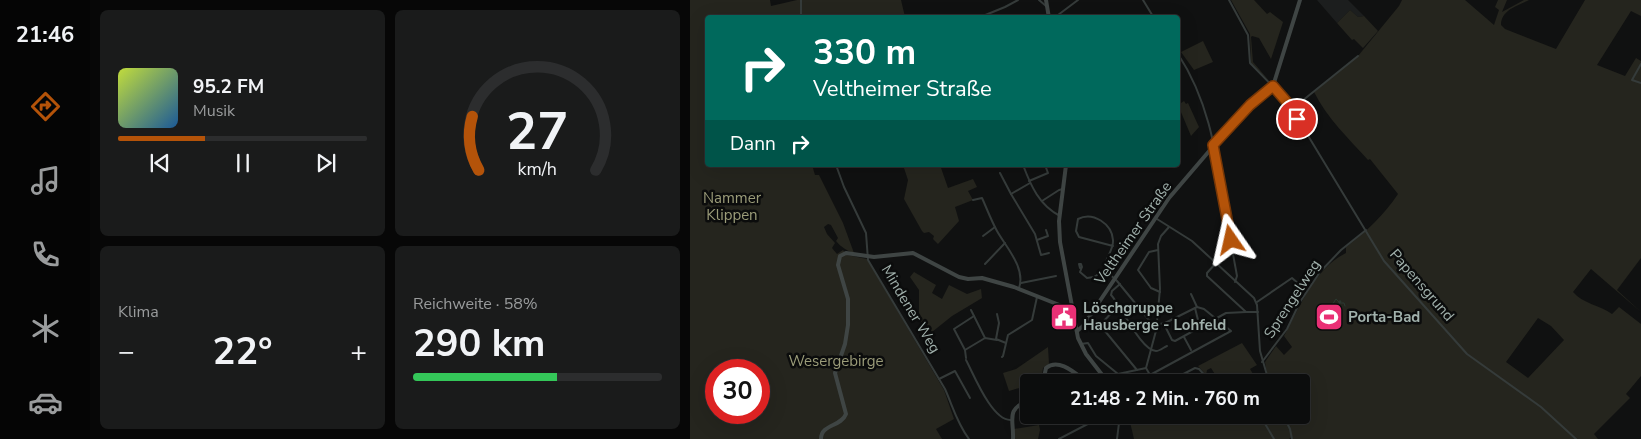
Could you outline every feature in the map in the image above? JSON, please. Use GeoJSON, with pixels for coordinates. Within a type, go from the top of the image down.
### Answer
{"type":"FeatureCollection","features":[{"type":"Feature","properties":{"kind":"main road"},"geometry":{"type":"LineString","coordinates":[[1046,0],[1049,15]]}},
{"type":"Feature","properties":{"kind":"main road"},"geometry":{"type":"LineString","coordinates":[[1273,86],[1300,0]]}},
{"type":"Feature","properties":{"kind":"main road","name":"Veltheimer Straße"},"geometry":{"type":"LineString","coordinates":[[1077,331],[1083,326],[1169,198],[1213,145],[1250,105],[1273,86]]}},
{"type":"Feature","properties":{"kind":"main road"},"geometry":{"type":"LineString","coordinates":[[1066,167],[1060,216],[1060,242],[1080,344],[1101,374]]}},
{"type":"Feature","properties":{"kind":"main road"},"geometry":{"type":"LineString","coordinates":[[822,439],[821,434],[824,430],[841,422],[846,414],[835,373],[846,337],[848,318],[848,300],[839,267],[840,256],[847,253],[868,257],[913,253],[964,279],[982,278],[1019,288],[1072,310]]}},
{"type":"Feature","properties":{"kind":"main road"},"geometry":{"type":"LineString","coordinates":[[1045,374],[1046,368],[1055,364],[1075,374]]}},
{"type":"Feature","properties":{"kind":"main road"},"geometry":{"type":"LineString","coordinates":[[1013,439],[1011,420],[1014,409],[1020,405]]}},
{"type":"Feature","properties":{"kind":"street"},"geometry":{"type":"LineString","coordinates":[[801,0],[801,15]]}},
{"type":"Feature","properties":{"kind":"street"},"geometry":{"type":"LineString","coordinates":[[985,15],[1018,0]]}},
{"type":"Feature","properties":{"kind":"street"},"geometry":{"type":"LineString","coordinates":[[1039,0],[1048,7]]}},
{"type":"Feature","properties":{"kind":"street"},"geometry":{"type":"LineString","coordinates":[[1058,15],[1078,0]]}},
{"type":"Feature","properties":{"kind":"street"},"geometry":{"type":"LineString","coordinates":[[1143,0],[1152,15]]}},
{"type":"Feature","properties":{"kind":"street","name":"Papensgrund"},"geometry":{"type":"LineString","coordinates":[[1229,0],[1248,35],[1250,63],[1292,109],[1384,261],[1467,354],[1542,407],[1576,439]]}},
{"type":"Feature","properties":{"kind":"street"},"geometry":{"type":"LineString","coordinates":[[1292,109],[1358,56]]}},
{"type":"Feature","properties":{"kind":"street"},"geometry":{"type":"LineString","coordinates":[[1180,57],[1190,73],[1206,114],[1238,276],[1235,282]]}},
{"type":"Feature","properties":{"kind":"street"},"geometry":{"type":"LineString","coordinates":[[1641,64],[1632,80],[1641,84]]}},
{"type":"Feature","properties":{"kind":"street","name":"Mindener Weg"},"geometry":{"type":"LineString","coordinates":[[837,167],[866,233],[868,257],[939,379],[952,404],[956,420],[968,439]]}},
{"type":"Feature","properties":{"kind":"street"},"geometry":{"type":"LineString","coordinates":[[1024,167],[1030,182],[1047,209],[1060,216]]}},
{"type":"Feature","properties":{"kind":"street"},"geometry":{"type":"LineString","coordinates":[[1011,194],[1048,173],[1046,167]]}},
{"type":"Feature","properties":{"kind":"street"},"geometry":{"type":"LineString","coordinates":[[1000,174],[1037,240],[1041,255],[1049,253]]}},
{"type":"Feature","properties":{"kind":"street"},"geometry":{"type":"LineString","coordinates":[[1042,202],[1059,190],[1064,189]]}},
{"type":"Feature","properties":{"kind":"street"},"geometry":{"type":"LineString","coordinates":[[974,200],[982,198],[995,227],[1013,255],[1021,283],[1019,288]]}},
{"type":"Feature","properties":{"kind":"street"},"geometry":{"type":"LineString","coordinates":[[1113,246],[1077,235],[1078,219],[1081,217],[1099,219],[1106,223],[1112,235],[1113,246],[1104,266],[1105,270],[1120,284],[1157,327]]}},
{"type":"Feature","properties":{"kind":"street"},"geometry":{"type":"LineString","coordinates":[[1155,217],[1192,241],[1235,282],[1251,294],[1256,302],[1258,312],[1259,346],[1266,374]]}},
{"type":"Feature","properties":{"kind":"street"},"geometry":{"type":"LineString","coordinates":[[1154,323],[1157,320],[1160,292],[1159,240],[1169,226]]}},
{"type":"Feature","properties":{"kind":"street"},"geometry":{"type":"LineString","coordinates":[[983,236],[995,227]]}},
{"type":"Feature","properties":{"kind":"street"},"geometry":{"type":"LineString","coordinates":[[1037,240],[1048,236],[1046,230]]}},
{"type":"Feature","properties":{"kind":"street","name":"Sprengelweg"},"geometry":{"type":"LineString","coordinates":[[1262,362],[1287,329],[1307,291],[1320,272],[1366,230]]}},
{"type":"Feature","properties":{"kind":"street"},"geometry":{"type":"LineString","coordinates":[[985,264],[1005,243]]}},
{"type":"Feature","properties":{"kind":"street"},"geometry":{"type":"LineString","coordinates":[[1159,250],[1149,252],[1138,270],[1151,288],[1160,292]]}},
{"type":"Feature","properties":{"kind":"street"},"geometry":{"type":"LineString","coordinates":[[1216,263],[1206,275],[1246,312]]}},
{"type":"Feature","properties":{"kind":"street"},"geometry":{"type":"LineString","coordinates":[[1080,268],[1082,275],[1088,278],[1094,277],[1105,270]]}},
{"type":"Feature","properties":{"kind":"street"},"geometry":{"type":"LineString","coordinates":[[1021,283],[1056,276]]}},
{"type":"Feature","properties":{"kind":"street"},"geometry":{"type":"LineString","coordinates":[[1256,302],[1292,278],[1307,291]]}},
{"type":"Feature","properties":{"kind":"street"},"geometry":{"type":"LineString","coordinates":[[1120,284],[1110,293],[1136,334],[1152,350],[1158,351],[1167,346]]}},
{"type":"Feature","properties":{"kind":"street"},"geometry":{"type":"LineString","coordinates":[[1191,294],[1198,320]]}},
{"type":"Feature","properties":{"kind":"street"},"geometry":{"type":"LineString","coordinates":[[1002,357],[1004,356],[1008,335],[1032,320],[1038,296]]}},
{"type":"Feature","properties":{"kind":"street"},"geometry":{"type":"LineString","coordinates":[[1118,306],[1100,325],[1137,370]]}},
{"type":"Feature","properties":{"kind":"street"},"geometry":{"type":"LineString","coordinates":[[1149,374],[1146,368],[1157,327],[1162,324],[1196,308],[1204,309],[1231,331],[1152,374]]}},
{"type":"Feature","properties":{"kind":"street"},"geometry":{"type":"LineString","coordinates":[[971,310],[985,338]]}},
{"type":"Feature","properties":{"kind":"street"},"geometry":{"type":"LineString","coordinates":[[1157,320],[1174,341],[1226,313],[1258,312]]}},
{"type":"Feature","properties":{"kind":"street"},"geometry":{"type":"LineString","coordinates":[[997,314],[999,323],[997,340]]}},
{"type":"Feature","properties":{"kind":"street"},"geometry":{"type":"LineString","coordinates":[[974,316],[954,329],[965,350],[966,359],[990,405],[998,415],[1008,421],[1011,420]]}},
{"type":"Feature","properties":{"kind":"street"},"geometry":{"type":"LineString","coordinates":[[1184,337],[1192,351]]}},
{"type":"Feature","properties":{"kind":"street"},"geometry":{"type":"LineString","coordinates":[[965,350],[985,338],[1006,342]]}},
{"type":"Feature","properties":{"kind":"street"},"geometry":{"type":"LineString","coordinates":[[1080,344],[1088,343],[1096,356],[1118,374],[1146,368]]}},
{"type":"Feature","properties":{"kind":"street"},"geometry":{"type":"LineString","coordinates":[[1183,374],[1195,368],[1204,374]]}},
{"type":"Feature","properties":{"kind":"street"},"geometry":{"type":"LineString","coordinates":[[939,379],[954,371],[970,398]]}},
{"type":"Feature","properties":{"kind":"street"},"geometry":{"type":"LineString","coordinates":[[1060,439],[1088,424]]}},
{"type":"Feature","properties":{"kind":"street"},"geometry":{"type":"LineString","coordinates":[[1117,439],[1119,424]]}},
{"type":"Feature","properties":{"kind":"street"},"geometry":{"type":"LineString","coordinates":[[1265,424],[1274,439]]}},
{"type":"Feature","properties":{"kind":"street"},"geometry":{"type":"LineString","coordinates":[[1288,424],[1292,439]]}},
{"type":"Feature","properties":{"kind":"shaded area"},"geometry":{"type":"Polygon","coordinates":[[[1317,0],[1348,0],[1364,16],[1358,17],[1350,10],[1337,23],[1317,0]]]}},
{"type":"Feature","properties":{"kind":"green space","name":"Wesergebirge"},"geometry":{"type":"Polygon","coordinates":[[[690,0],[770,0],[771,6],[797,0],[901,0],[905,15],[705,15],[705,167],[813,167],[815,175],[819,175],[843,223],[854,253],[842,247],[836,241],[838,238],[831,225],[828,224],[824,227],[835,243],[832,248],[837,254],[843,250],[847,255],[867,259],[944,390],[954,419],[936,429],[942,439],[690,439],[690,0]]]}},
{"type":"Feature","properties":{"kind":"green space"},"geometry":{"type":"Polygon","coordinates":[[[1231,0],[1254,0],[1267,14],[1270,12],[1283,22],[1271,59],[1259,38],[1251,37],[1253,62],[1271,83],[1251,63],[1250,34],[1231,0]]]}},
{"type":"Feature","properties":{"kind":"green space"},"geometry":{"type":"Polygon","coordinates":[[[1402,0],[1465,0],[1494,25],[1499,10],[1495,7],[1498,0],[1507,0],[1502,12],[1524,0],[1529,0],[1507,12],[1501,25],[1505,29],[1556,49],[1585,0],[1641,0],[1641,16],[1631,11],[1597,65],[1625,76],[1636,58],[1641,61],[1641,258],[1617,290],[1641,312],[1591,269],[1573,292],[1587,302],[1612,314],[1619,307],[1641,324],[1641,376],[1626,394],[1630,398],[1594,434],[1598,439],[1293,439],[1292,437],[1289,439],[1134,439],[1130,424],[1310,424],[1310,374],[1267,374],[1265,362],[1276,346],[1284,355],[1292,347],[1284,336],[1309,289],[1325,268],[1346,253],[1346,247],[1374,223],[1398,194],[1370,159],[1368,160],[1325,111],[1314,92],[1358,56],[1402,0]],[[1538,318],[1506,362],[1528,378],[1564,340],[1551,326],[1538,318]]]}},
{"type":"Feature","properties":{"kind":"green space"},"geometry":{"type":"Polygon","coordinates":[[[1350,10],[1358,17],[1364,16],[1378,31],[1363,48],[1354,39],[1352,40],[1337,23],[1350,10]]]}},
{"type":"Feature","properties":{"kind":"green space"},"geometry":{"type":"Polygon","coordinates":[[[1203,41],[1213,62],[1194,70],[1181,52],[1203,41]]]}},
{"type":"Feature","properties":{"kind":"green space"},"geometry":{"type":"Polygon","coordinates":[[[1184,101],[1186,104],[1188,103],[1199,127],[1191,136],[1180,110],[1180,104],[1184,101]]]}},
{"type":"Feature","properties":{"kind":"green space"},"geometry":{"type":"Polygon","coordinates":[[[904,167],[941,167],[948,188],[973,179],[977,187],[968,191],[973,200],[955,207],[959,221],[938,244],[933,239],[934,236],[929,232],[924,233],[922,231],[904,199],[908,180],[904,167]]]}},
{"type":"Feature","properties":{"kind":"green space"},"geometry":{"type":"Polygon","coordinates":[[[914,272],[936,285],[932,293],[942,299],[949,285],[967,294],[981,289],[982,298],[952,316],[932,332],[925,322],[921,322],[919,319],[919,290],[910,277],[914,272]]]}},
{"type":"Feature","properties":{"kind":"green space"},"geometry":{"type":"Polygon","coordinates":[[[1242,343],[1257,365],[1250,369],[1253,374],[1215,374],[1211,368],[1205,374],[1198,366],[1242,343]]]}},
{"type":"Feature","properties":{"kind":"green space"},"geometry":{"type":"Polygon","coordinates":[[[1048,347],[1049,364],[1043,368],[1042,374],[1020,374],[1020,388],[1009,391],[1003,373],[1016,369],[1048,347]]]}},
{"type":"Feature","properties":{"kind":"green space"},"geometry":{"type":"Polygon","coordinates":[[[1039,425],[1038,439],[1014,439],[1014,429],[1039,425]]]}},
{"type":"Feature","properties":{"kind":"waterway"},"geometry":{"type":"LineString","coordinates":[[1332,305],[1336,299],[1339,303],[1341,301],[1339,301],[1339,303],[1344,303],[1345,306]]}},
{"type":"Feature","properties":{"kind":"place","name":"Löschgruppe Hausberge - Lohfeld"},"geometry":{"type":"Point","coordinates":[1064,317]}},
{"type":"Feature","properties":{"kind":"place","name":"Porta-Bad"},"geometry":{"type":"Point","coordinates":[1329,317]}},
{"type":"Feature","properties":{"kind":"route"},"geometry":{"type":"LineString","coordinates":[[1231,240],[1213,145],[1250,105],[1273,86],[1286,101],[1297,119]]}},
{"type":"Feature","properties":{"kind":"park label","name":"Nammer Klippen"},"geometry":{"type":"Point","coordinates":[732,206]}}]}
